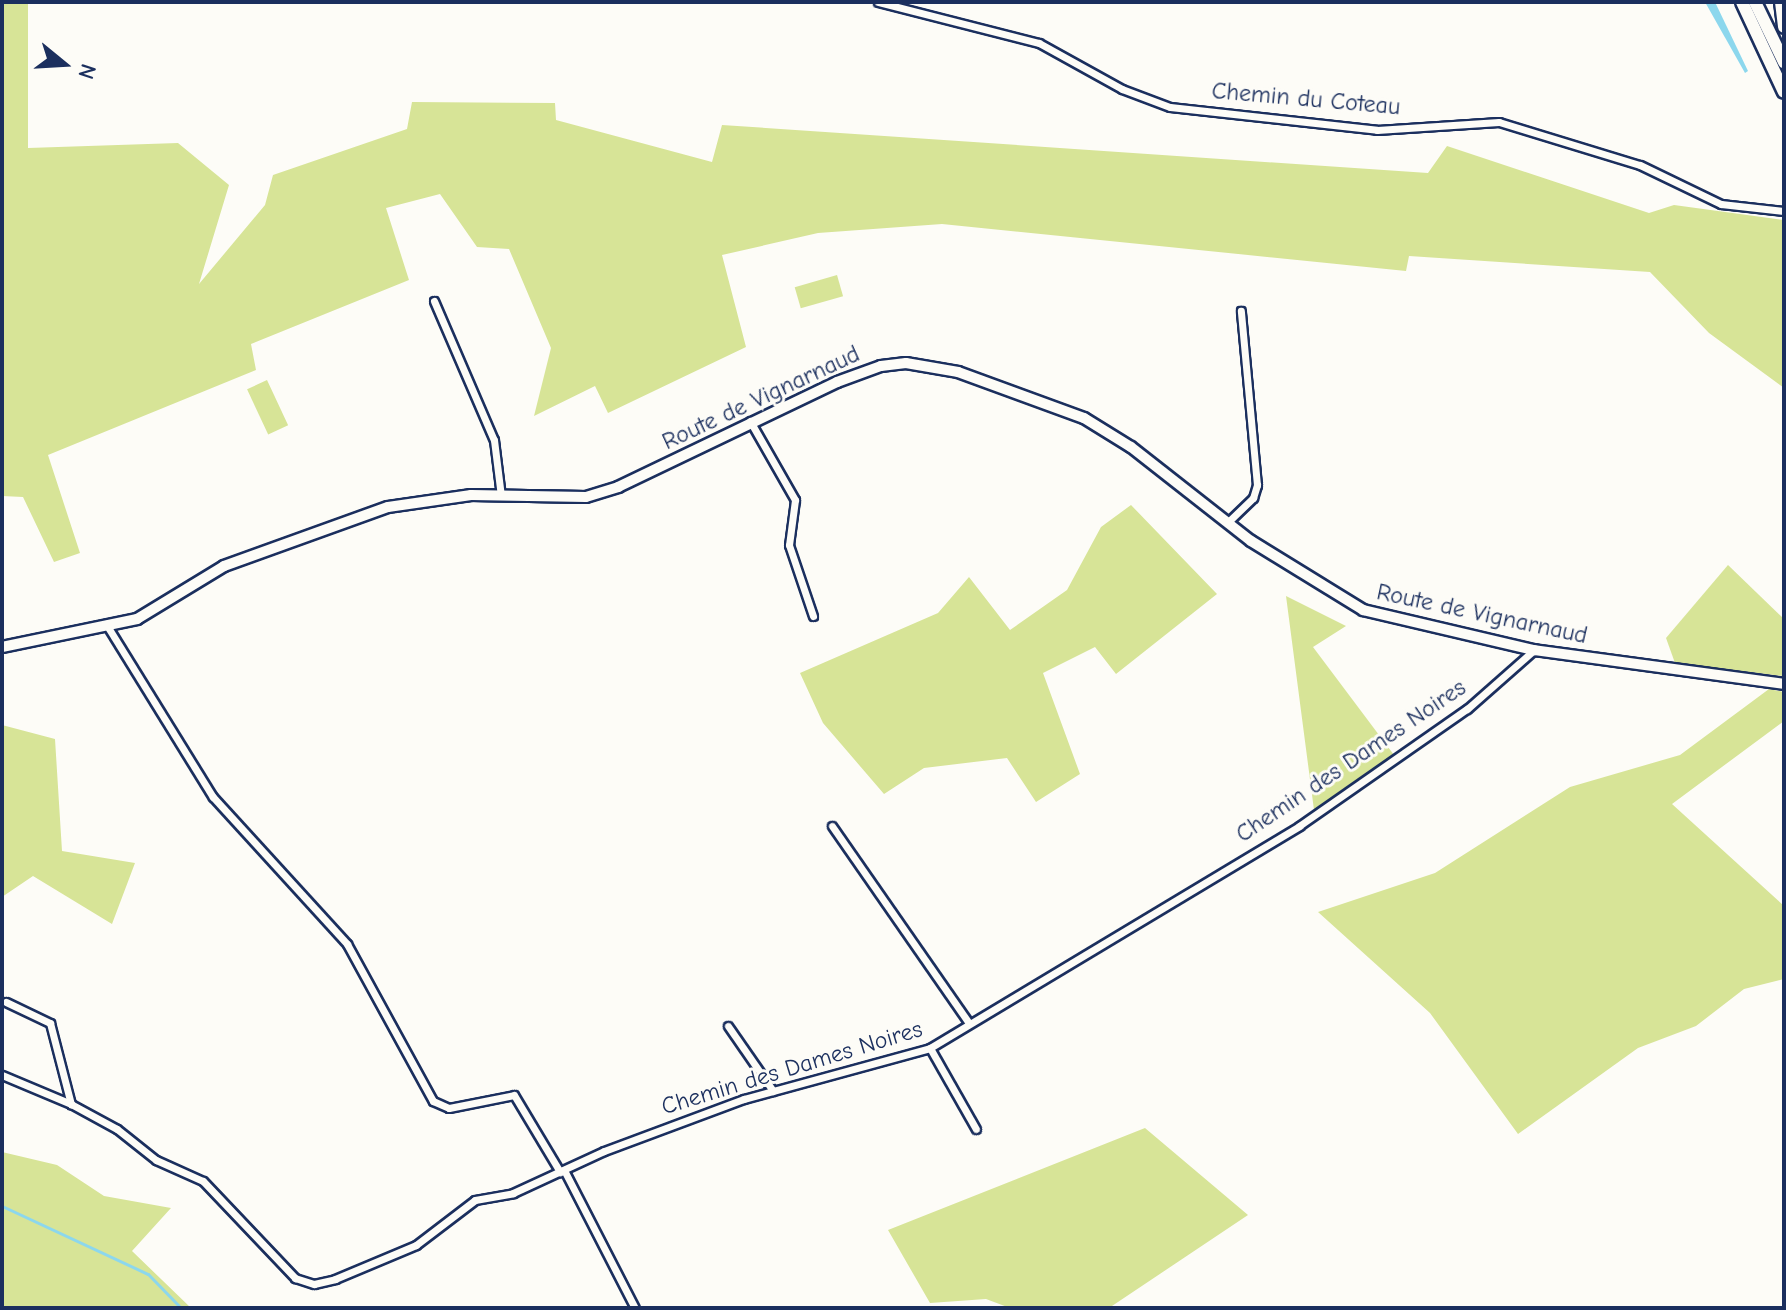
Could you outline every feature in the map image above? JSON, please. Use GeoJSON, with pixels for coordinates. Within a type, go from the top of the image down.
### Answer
{"type":"FeatureCollection","features":[{"type":"Feature","properties":{"kind":"highway"},"geometry":{"type":"LineString","coordinates":[[1742,2],[1784,92]]}},
{"type":"Feature","properties":{"kind":"highway"},"geometry":{"type":"LineString","coordinates":[[1755,2],[1784,62]]}},
{"type":"Feature","properties":{"kind":"highway"},"geometry":{"type":"LineString","coordinates":[[1781,2],[1784,27]]}},
{"type":"Feature","properties":{"kind":"street","name":"Chemin du Coteau"},"geometry":{"type":"LineString","coordinates":[[878,2],[1039,43],[1122,89],[1170,107],[1377,130],[1499,122],[1640,165],[1730,207],[1784,211]]}},
{"type":"Feature","properties":{"kind":"street"},"geometry":{"type":"LineString","coordinates":[[434,301],[494,440],[501,496]]}},
{"type":"Feature","properties":{"kind":"street"},"geometry":{"type":"LineString","coordinates":[[1228,522],[1253,498],[1257,485],[1241,311]]}},
{"type":"Feature","properties":{"kind":"street","name":"Route de Vignarnaud"},"geometry":{"type":"LineString","coordinates":[[2,647],[147,614],[224,566],[364,514],[417,501],[501,496],[586,497],[618,487],[750,421],[881,366],[936,366],[1084,418],[1131,447],[1324,591],[1363,610],[1534,650],[1784,684]]}},
{"type":"Feature","properties":{"kind":"street"},"geometry":{"type":"LineString","coordinates":[[750,421],[795,500],[789,545],[813,616]]}},
{"type":"Feature","properties":{"kind":"street"},"geometry":{"type":"LineString","coordinates":[[106,624],[213,797],[347,944],[433,1101],[449,1108],[514,1095],[562,1171],[635,1308]]}},
{"type":"Feature","properties":{"kind":"street","name":"Chemin des Dames Noires"},"geometry":{"type":"LineString","coordinates":[[2,1075],[71,1104],[117,1129],[156,1160],[203,1181],[305,1283],[335,1279],[416,1245],[475,1200],[513,1193],[686,1119],[773,1091],[930,1048],[1299,826],[1467,709],[1534,650]]}},
{"type":"Feature","properties":{"kind":"street"},"geometry":{"type":"LineString","coordinates":[[832,826],[969,1023]]}},
{"type":"Feature","properties":{"kind":"street"},"geometry":{"type":"LineString","coordinates":[[6,1002],[50,1023],[71,1104]]}},
{"type":"Feature","properties":{"kind":"street"},"geometry":{"type":"LineString","coordinates":[[728,1026],[773,1091]]}},
{"type":"Feature","properties":{"kind":"street"},"geometry":{"type":"LineString","coordinates":[[930,1048],[976,1129]]}},
{"type":"Feature","properties":{"kind":"green space"},"geometry":{"type":"Polygon","coordinates":[[[2,2],[28,2],[28,148],[178,143],[229,185],[199,284],[265,205],[273,175],[407,129],[412,102],[555,103],[556,120],[712,162],[722,125],[1428,173],[1447,146],[1649,213],[1674,205],[1784,220],[1784,388],[1709,333],[1650,272],[1409,256],[1406,271],[942,224],[818,233],[722,255],[746,347],[608,413],[595,386],[534,416],[551,348],[509,249],[477,247],[440,194],[386,208],[409,280],[251,344],[256,370],[48,455],[80,553],[54,562],[23,497],[2,496],[2,2]]]}},
{"type":"Feature","properties":{"kind":"green space"},"geometry":{"type":"Polygon","coordinates":[[[837,275],[843,296],[801,308],[795,287],[837,275]]]}},
{"type":"Feature","properties":{"kind":"green space"},"geometry":{"type":"Polygon","coordinates":[[[267,380],[288,425],[268,435],[247,389],[267,380]]]}},
{"type":"Feature","properties":{"kind":"green space"},"geometry":{"type":"Polygon","coordinates":[[[1131,505],[1217,594],[1116,674],[1095,647],[1043,673],[1080,774],[1036,802],[1007,758],[924,768],[884,794],[823,723],[800,673],[938,613],[969,577],[1010,630],[1067,590],[1101,527],[1131,505]]]}},
{"type":"Feature","properties":{"kind":"green space"},"geometry":{"type":"Polygon","coordinates":[[[1728,565],[1784,619],[1783,676],[1675,663],[1666,638],[1728,565]]]}},
{"type":"Feature","properties":{"kind":"green space"},"geometry":{"type":"Polygon","coordinates":[[[1286,596],[1346,626],[1313,647],[1394,755],[1314,810],[1286,596]]]}},
{"type":"Feature","properties":{"kind":"green space"},"geometry":{"type":"Polygon","coordinates":[[[1769,689],[1784,692],[1784,721],[1672,804],[1784,906],[1784,979],[1744,989],[1696,1026],[1638,1048],[1518,1134],[1430,1013],[1318,912],[1435,873],[1570,787],[1680,755],[1769,689]]]}},
{"type":"Feature","properties":{"kind":"green space"},"geometry":{"type":"Polygon","coordinates":[[[2,725],[55,739],[62,851],[135,863],[112,924],[33,876],[2,897],[2,725]]]}},
{"type":"Feature","properties":{"kind":"green space"},"geometry":{"type":"Polygon","coordinates":[[[1145,1128],[1248,1215],[1109,1308],[1010,1308],[986,1299],[930,1303],[888,1230],[1145,1128]]]}},
{"type":"Feature","properties":{"kind":"green space"},"geometry":{"type":"Polygon","coordinates":[[[2,1152],[57,1165],[104,1196],[171,1208],[132,1251],[191,1308],[2,1308],[2,1152]]]}},
{"type":"Feature","properties":{"kind":"water"},"geometry":{"type":"Polygon","coordinates":[[[1705,2],[1715,2],[1748,71],[1745,73],[1705,2]]]}},
{"type":"Feature","properties":{"kind":"waterway"},"geometry":{"type":"LineString","coordinates":[[2,1206],[148,1274],[181,1308]]}}]}
